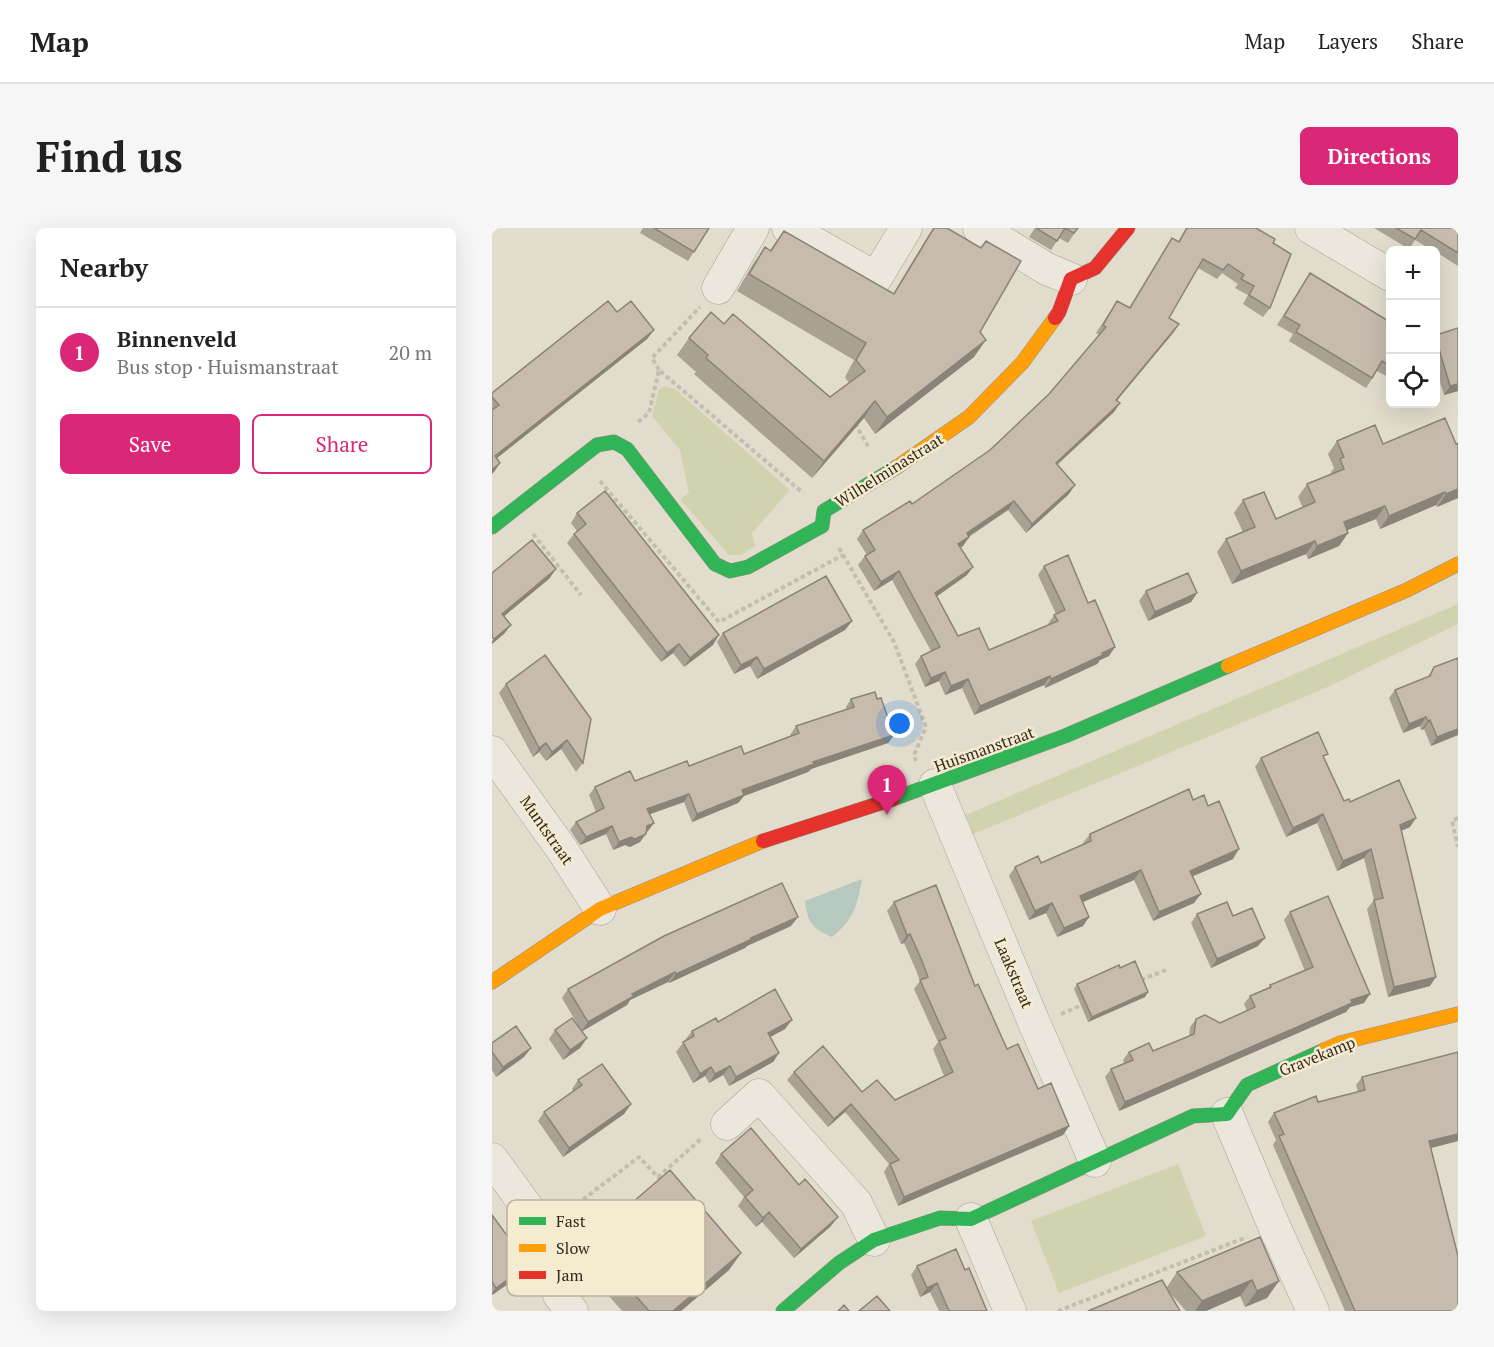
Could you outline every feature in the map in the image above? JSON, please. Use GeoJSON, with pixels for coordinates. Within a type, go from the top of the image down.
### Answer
{"type":"FeatureCollection","features":[{"type":"Feature","properties":{"kind":"street"},"geometry":{"type":"LineString","coordinates":[[718,288],[753,228]]}},
{"type":"Feature","properties":{"kind":"street"},"geometry":{"type":"LineString","coordinates":[[788,228],[876,278],[906,228]]}},
{"type":"Feature","properties":{"kind":"street"},"geometry":{"type":"LineString","coordinates":[[979,228],[1047,269],[1071,279],[1095,268],[1128,228]]}},
{"type":"Feature","properties":{"kind":"street"},"geometry":{"type":"LineString","coordinates":[[1311,228],[1386,273]]}},
{"type":"Feature","properties":{"kind":"street","name":"Wilhelminastraat"},"geometry":{"type":"LineString","coordinates":[[822,526],[824,511],[884,475],[969,417],[1022,363],[1059,312],[1071,279]]}},
{"type":"Feature","properties":{"kind":"street"},"geometry":{"type":"LineString","coordinates":[[492,527],[597,445],[615,442],[627,449],[716,564],[730,571],[748,567],[822,526]]}},
{"type":"Feature","properties":{"kind":"street","name":"Huismanstraat"},"geometry":{"type":"LineString","coordinates":[[492,982],[600,909],[774,836],[928,787],[1065,736],[1407,591],[1458,564]]}},
{"type":"Feature","properties":{"kind":"street","name":"Muntstraat"},"geometry":{"type":"LineString","coordinates":[[492,752],[563,851],[600,909]]}},
{"type":"Feature","properties":{"kind":"street","name":"Laakstraat"},"geometry":{"type":"LineString","coordinates":[[928,787],[1095,1161]]}},
{"type":"Feature","properties":{"kind":"street","name":"Gravekamp"},"geometry":{"type":"LineString","coordinates":[[1227,1114],[1247,1085],[1330,1048],[1458,1014]]}},
{"type":"Feature","properties":{"kind":"street"},"geometry":{"type":"LineString","coordinates":[[727,1124],[759,1095],[856,1203],[874,1240]]}},
{"type":"Feature","properties":{"kind":"street"},"geometry":{"type":"LineString","coordinates":[[783,1311],[839,1263],[874,1240],[940,1218],[971,1219],[1193,1116],[1227,1114],[1313,1311]]}},
{"type":"Feature","properties":{"kind":"street"},"geometry":{"type":"LineString","coordinates":[[492,1159],[522,1200]]}},
{"type":"Feature","properties":{"kind":"street"},"geometry":{"type":"LineString","coordinates":[[971,1219],[1010,1311]]}},
{"type":"Feature","properties":{"kind":"path"},"geometry":{"type":"LineString","coordinates":[[718,288],[652,358],[659,370],[824,511]]}},
{"type":"Feature","properties":{"kind":"path"},"geometry":{"type":"LineString","coordinates":[[615,442],[649,413],[659,370]]}},
{"type":"Feature","properties":{"kind":"path"},"geometry":{"type":"LineString","coordinates":[[849,415],[884,475]]}},
{"type":"Feature","properties":{"kind":"path"},"geometry":{"type":"LineString","coordinates":[[514,510],[581,595]]}},
{"type":"Feature","properties":{"kind":"path"},"geometry":{"type":"LineString","coordinates":[[822,526],[843,555],[894,642],[926,727],[914,755],[928,787]]}},
{"type":"Feature","properties":{"kind":"path"},"geometry":{"type":"LineString","coordinates":[[1458,818],[1452,821],[1458,847]]}},
{"type":"Feature","properties":{"kind":"path"},"geometry":{"type":"LineString","coordinates":[[1135,983],[1168,969]]}},
{"type":"Feature","properties":{"kind":"path"},"geometry":{"type":"LineString","coordinates":[[1035,1025],[1090,1002]]}},
{"type":"Feature","properties":{"kind":"path"},"geometry":{"type":"LineString","coordinates":[[582,1200],[639,1157],[658,1177],[722,1120],[727,1124]]}},
{"type":"Feature","properties":{"kind":"path"},"geometry":{"type":"LineString","coordinates":[[1058,1311],[1274,1226]]}},
{"type":"Feature","properties":{"kind":"green space"},"geometry":{"type":"Polygon","coordinates":[[[664,386],[675,389],[790,490],[752,533],[755,546],[741,555],[729,555],[680,499],[689,493],[680,450],[652,416],[659,389],[664,386]]]}},
{"type":"Feature","properties":{"kind":"green space"},"geometry":{"type":"Polygon","coordinates":[[[1458,604],[1458,624],[1321,690],[973,834],[966,815],[1458,604]]]}},
{"type":"Feature","properties":{"kind":"green space"},"geometry":{"type":"Polygon","coordinates":[[[1178,1164],[1206,1236],[1059,1293],[1031,1221],[1178,1164]]]}},
{"type":"Feature","properties":{"kind":"shaded area"},"geometry":{"type":"Polygon","coordinates":[[[862,879],[850,918],[832,937],[812,924],[807,914],[805,901],[862,879]]]}},
{"type":"Feature","properties":{"kind":"building"},"geometry":{"type":"Polygon","coordinates":[[[654,228],[709,228],[694,252],[654,228]]]}},
{"type":"Feature","properties":{"kind":"building"},"geometry":{"type":"Polygon","coordinates":[[[934,228],[947,228],[981,248],[986,241],[1021,261],[980,332],[986,340],[887,417],[875,401],[824,461],[706,358],[708,355],[689,338],[711,312],[724,324],[733,314],[830,397],[865,371],[856,360],[866,343],[749,274],[765,247],[771,251],[784,231],[894,294],[934,228]]]}},
{"type":"Feature","properties":{"kind":"building"},"geometry":{"type":"Polygon","coordinates":[[[1036,228],[1065,228],[1057,241],[1036,228]]]}},
{"type":"Feature","properties":{"kind":"building"},"geometry":{"type":"Polygon","coordinates":[[[1065,228],[1078,228],[1074,233],[1065,228]]]}},
{"type":"Feature","properties":{"kind":"building"},"geometry":{"type":"Polygon","coordinates":[[[1187,228],[1256,228],[1275,239],[1273,243],[1291,254],[1270,308],[1249,295],[1254,286],[1241,279],[1244,275],[1228,264],[1223,270],[1203,259],[1169,318],[1179,324],[1116,400],[1120,403],[1056,463],[1075,485],[1032,524],[1014,501],[967,533],[969,537],[958,544],[973,567],[935,593],[958,636],[979,628],[989,650],[1058,621],[1054,615],[1065,610],[1044,566],[1068,555],[1088,603],[1095,600],[1115,647],[1051,679],[1050,676],[980,706],[968,679],[951,686],[945,672],[931,678],[921,656],[940,647],[899,571],[881,582],[865,556],[875,550],[863,530],[910,501],[912,504],[990,450],[1049,394],[1106,327],[1103,325],[1117,301],[1130,308],[1172,238],[1179,242],[1187,228]]]}},
{"type":"Feature","properties":{"kind":"building"},"geometry":{"type":"Polygon","coordinates":[[[1396,228],[1458,228],[1458,253],[1421,230],[1415,239],[1396,228]]]}},
{"type":"Feature","properties":{"kind":"building"},"geometry":{"type":"Polygon","coordinates":[[[1310,273],[1386,320],[1386,364],[1382,361],[1372,378],[1296,332],[1300,325],[1284,316],[1310,273]]]}},
{"type":"Feature","properties":{"kind":"building"},"geometry":{"type":"Polygon","coordinates":[[[608,301],[617,312],[631,301],[654,330],[495,456],[500,463],[492,470],[492,410],[499,405],[492,397],[492,393],[608,301]]]}},
{"type":"Feature","properties":{"kind":"building"},"geometry":{"type":"Polygon","coordinates":[[[1458,328],[1458,384],[1450,386],[1440,352],[1440,334],[1458,328]]]}},
{"type":"Feature","properties":{"kind":"building"},"geometry":{"type":"Polygon","coordinates":[[[1445,418],[1456,444],[1458,443],[1458,489],[1446,494],[1445,492],[1389,516],[1385,506],[1344,522],[1348,533],[1317,546],[1315,541],[1241,571],[1226,539],[1255,527],[1243,500],[1264,492],[1276,519],[1315,502],[1307,484],[1344,469],[1340,459],[1344,457],[1337,441],[1375,425],[1383,444],[1445,418]]]}},
{"type":"Feature","properties":{"kind":"building"},"geometry":{"type":"Polygon","coordinates":[[[605,491],[719,635],[690,658],[679,644],[667,653],[574,534],[586,524],[577,513],[605,491]]]}},
{"type":"Feature","properties":{"kind":"building"},"geometry":{"type":"Polygon","coordinates":[[[532,540],[556,569],[502,614],[511,625],[494,639],[492,637],[492,573],[532,540]]]}},
{"type":"Feature","properties":{"kind":"building"},"geometry":{"type":"Polygon","coordinates":[[[1188,573],[1197,593],[1155,612],[1146,591],[1188,573]]]}},
{"type":"Feature","properties":{"kind":"building"},"geometry":{"type":"Polygon","coordinates":[[[826,576],[852,621],[764,669],[757,657],[741,665],[723,633],[826,576]]]}},
{"type":"Feature","properties":{"kind":"building"},"geometry":{"type":"Polygon","coordinates":[[[545,655],[591,719],[583,763],[567,740],[552,752],[546,743],[539,748],[506,684],[545,655]]]}},
{"type":"Feature","properties":{"kind":"building"},"geometry":{"type":"Polygon","coordinates":[[[1458,658],[1458,729],[1437,737],[1430,720],[1428,721],[1426,717],[1409,724],[1395,690],[1430,676],[1434,667],[1458,658]]]}},
{"type":"Feature","properties":{"kind":"building"},"geometry":{"type":"Polygon","coordinates":[[[875,692],[877,699],[881,698],[894,735],[813,762],[814,764],[742,790],[744,795],[697,814],[689,794],[647,809],[654,823],[647,826],[646,834],[635,839],[631,837],[619,842],[612,826],[586,837],[576,822],[604,808],[595,787],[630,771],[635,781],[687,761],[689,766],[741,746],[744,754],[799,733],[796,726],[854,707],[851,699],[875,692]]]}},
{"type":"Feature","properties":{"kind":"building"},"geometry":{"type":"Polygon","coordinates":[[[1318,732],[1328,754],[1323,756],[1344,801],[1349,799],[1350,802],[1399,780],[1416,818],[1400,825],[1436,977],[1394,987],[1374,900],[1383,898],[1371,849],[1343,861],[1323,814],[1293,828],[1261,758],[1318,732]]]}},
{"type":"Feature","properties":{"kind":"building"},"geometry":{"type":"Polygon","coordinates":[[[1189,789],[1193,800],[1204,795],[1208,806],[1219,801],[1239,849],[1190,871],[1201,894],[1159,912],[1141,870],[1080,896],[1089,917],[1064,928],[1052,903],[1035,911],[1015,867],[1038,856],[1041,863],[1091,841],[1090,834],[1189,789]]]}},
{"type":"Feature","properties":{"kind":"building"},"geometry":{"type":"Polygon","coordinates":[[[782,883],[798,917],[676,974],[675,972],[632,994],[634,996],[588,1022],[568,989],[664,936],[782,883]]]}},
{"type":"Feature","properties":{"kind":"building"},"geometry":{"type":"Polygon","coordinates":[[[936,885],[975,986],[978,984],[1007,1049],[1018,1044],[1038,1089],[1051,1083],[1069,1126],[904,1197],[890,1164],[899,1160],[851,1104],[834,1119],[794,1072],[823,1046],[862,1092],[877,1080],[895,1100],[953,1072],[939,1041],[946,1038],[920,980],[928,977],[894,902],[936,885]]]}},
{"type":"Feature","properties":{"kind":"building"},"geometry":{"type":"Polygon","coordinates":[[[1328,896],[1370,994],[1351,1000],[1352,1003],[1125,1102],[1111,1069],[1133,1060],[1129,1052],[1149,1043],[1153,1051],[1194,1034],[1196,1019],[1205,1015],[1220,1023],[1255,1007],[1250,996],[1313,967],[1290,912],[1328,896]]]}},
{"type":"Feature","properties":{"kind":"building"},"geometry":{"type":"Polygon","coordinates":[[[1227,902],[1233,916],[1252,908],[1265,938],[1217,959],[1197,914],[1227,902]]]}},
{"type":"Feature","properties":{"kind":"building"},"geometry":{"type":"Polygon","coordinates":[[[1135,961],[1148,992],[1092,1017],[1077,984],[1119,965],[1120,968],[1135,961]]]}},
{"type":"Feature","properties":{"kind":"building"},"geometry":{"type":"Polygon","coordinates":[[[775,989],[792,1020],[768,1033],[779,1053],[736,1077],[730,1066],[715,1074],[711,1067],[700,1074],[683,1042],[694,1036],[692,1031],[716,1018],[718,1022],[775,989]]]}},
{"type":"Feature","properties":{"kind":"building"},"geometry":{"type":"Polygon","coordinates":[[[572,1018],[587,1038],[570,1050],[555,1030],[572,1018]]]}},
{"type":"Feature","properties":{"kind":"building"},"geometry":{"type":"Polygon","coordinates":[[[516,1026],[531,1048],[503,1067],[492,1052],[492,1043],[516,1026]]]}},
{"type":"Feature","properties":{"kind":"building"},"geometry":{"type":"Polygon","coordinates":[[[1458,1052],[1458,1134],[1429,1141],[1458,1256],[1458,1311],[1355,1311],[1279,1136],[1284,1134],[1274,1113],[1316,1096],[1318,1102],[1365,1090],[1362,1077],[1458,1052]]]}},
{"type":"Feature","properties":{"kind":"building"},"geometry":{"type":"Polygon","coordinates":[[[602,1064],[631,1104],[569,1148],[544,1112],[582,1085],[578,1080],[602,1064]]]}},
{"type":"Feature","properties":{"kind":"building"},"geometry":{"type":"Polygon","coordinates":[[[751,1128],[799,1185],[805,1179],[838,1217],[801,1249],[769,1212],[763,1218],[745,1197],[753,1190],[721,1154],[751,1128]]]}},
{"type":"Feature","properties":{"kind":"building"},"geometry":{"type":"Polygon","coordinates":[[[670,1170],[696,1200],[635,1200],[670,1170]]]}},
{"type":"Feature","properties":{"kind":"building"},"geometry":{"type":"Polygon","coordinates":[[[705,1211],[741,1253],[705,1284],[705,1211]]]}},
{"type":"Feature","properties":{"kind":"building"},"geometry":{"type":"Polygon","coordinates":[[[492,1215],[507,1236],[507,1280],[496,1288],[492,1282],[492,1215]]]}},
{"type":"Feature","properties":{"kind":"building"},"geometry":{"type":"Polygon","coordinates":[[[1260,1237],[1279,1281],[1257,1291],[1252,1280],[1202,1301],[1177,1272],[1260,1237]]]}},
{"type":"Feature","properties":{"kind":"building"},"geometry":{"type":"Polygon","coordinates":[[[956,1249],[965,1270],[969,1268],[987,1311],[949,1311],[937,1283],[927,1288],[917,1266],[956,1249]]]}},
{"type":"Feature","properties":{"kind":"building"},"geometry":{"type":"Polygon","coordinates":[[[1162,1280],[1180,1311],[1088,1311],[1162,1280]]]}},
{"type":"Feature","properties":{"kind":"building"},"geometry":{"type":"Polygon","coordinates":[[[636,1296],[691,1296],[673,1311],[649,1311],[636,1296]]]}},
{"type":"Feature","properties":{"kind":"building"},"geometry":{"type":"Polygon","coordinates":[[[877,1296],[890,1311],[859,1311],[877,1296]]]}},
{"type":"Feature","properties":{"kind":"building"},"geometry":{"type":"Polygon","coordinates":[[[844,1305],[849,1311],[838,1311],[844,1305]]]}},
{"type":"Feature","properties":{"kind":"traffic: fast"},"geometry":{"type":"LineString","coordinates":[[492,527],[597,445],[614,442],[627,449],[715,564],[730,571],[748,567],[822,526],[824,511],[897,467]]}},
{"type":"Feature","properties":{"kind":"traffic: fast"},"geometry":{"type":"LineString","coordinates":[[893,799],[1065,736],[1228,666]]}},
{"type":"Feature","properties":{"kind":"traffic: fast"},"geometry":{"type":"LineString","coordinates":[[783,1311],[839,1263],[874,1240],[940,1218],[971,1219],[1193,1116],[1227,1114],[1247,1085],[1324,1050]]}},
{"type":"Feature","properties":{"kind":"traffic: slow"},"geometry":{"type":"LineString","coordinates":[[897,467],[969,417],[1022,363],[1055,318]]}},
{"type":"Feature","properties":{"kind":"traffic: slow"},"geometry":{"type":"LineString","coordinates":[[1228,666],[1407,590],[1458,564]]}},
{"type":"Feature","properties":{"kind":"traffic: slow"},"geometry":{"type":"LineString","coordinates":[[492,982],[600,909],[763,841]]}},
{"type":"Feature","properties":{"kind":"traffic: slow"},"geometry":{"type":"LineString","coordinates":[[1324,1050],[1340,1043],[1458,1014]]}},
{"type":"Feature","properties":{"kind":"traffic: jam"},"geometry":{"type":"LineString","coordinates":[[1055,318],[1071,279],[1095,268],[1128,228]]}},
{"type":"Feature","properties":{"kind":"traffic: jam"},"geometry":{"type":"LineString","coordinates":[[763,841],[893,799]]}},
{"type":"Feature","properties":{"kind":"place","name":"Binnenveld"},"geometry":{"type":"Point","coordinates":[887,815]}}]}
